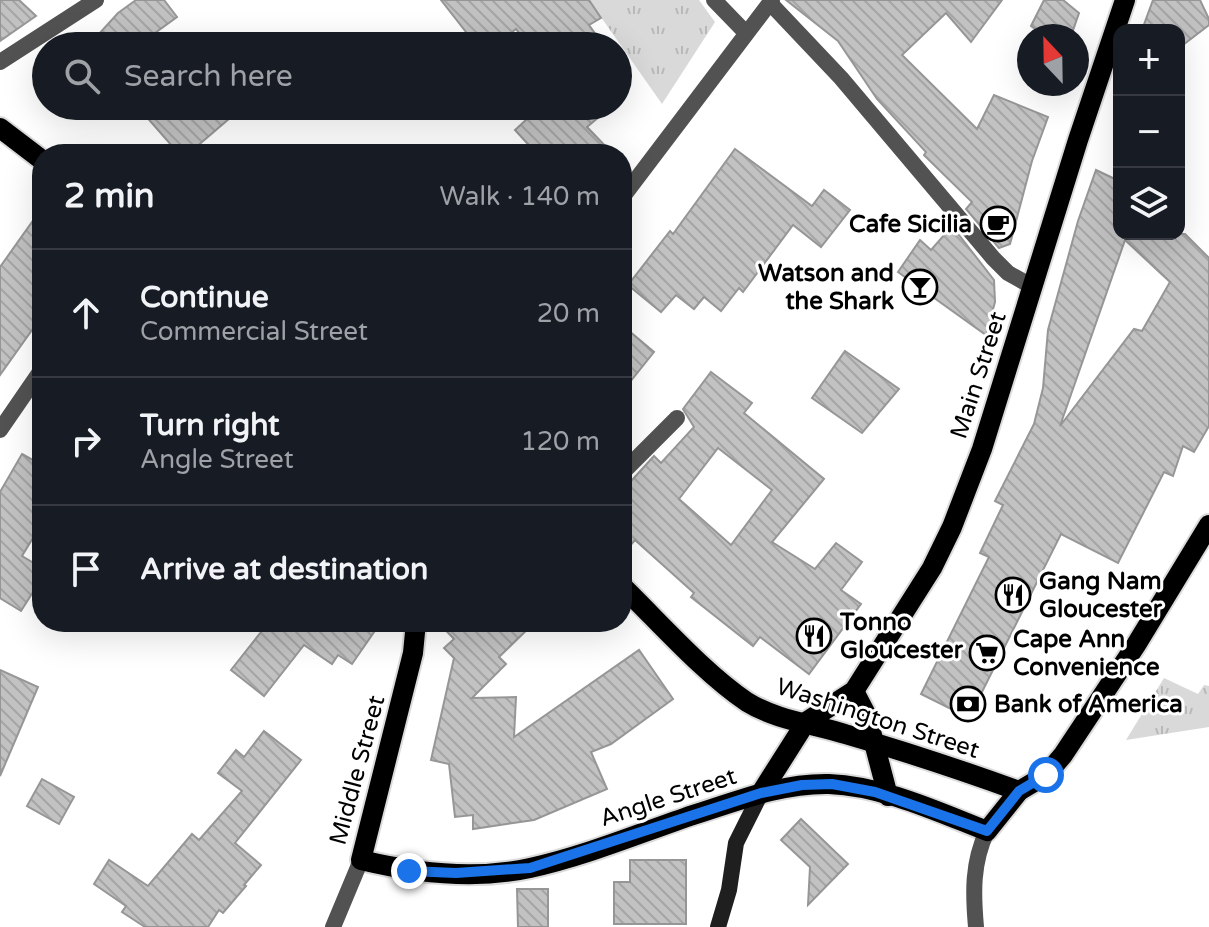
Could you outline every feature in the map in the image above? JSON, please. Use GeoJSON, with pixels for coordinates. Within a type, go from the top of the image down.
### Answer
{"type":"FeatureCollection","features":[{"type":"Feature","properties":{"kind":"main road","name":"Main Street"},"geometry":{"type":"LineString","coordinates":[[806,722],[854,691],[932,568],[952,527],[982,449],[1125,0]]}},
{"type":"Feature","properties":{"kind":"main road"},"geometry":{"type":"LineString","coordinates":[[0,128],[32,152]]}},
{"type":"Feature","properties":{"kind":"main road"},"geometry":{"type":"LineString","coordinates":[[987,831],[1019,791],[1046,775],[1063,755],[1136,645],[1209,525]]}},
{"type":"Feature","properties":{"kind":"main road","name":"Washington Street"},"geometry":{"type":"LineString","coordinates":[[632,596],[725,685],[749,703],[780,717],[930,759],[1019,791]]}},
{"type":"Feature","properties":{"kind":"main road","name":"Middle Street"},"geometry":{"type":"LineString","coordinates":[[361,860],[413,653],[415,632]]}},
{"type":"Feature","properties":{"kind":"main road"},"geometry":{"type":"LineString","coordinates":[[854,691],[867,716],[888,796]]}},
{"type":"Feature","properties":{"kind":"main road"},"geometry":{"type":"LineString","coordinates":[[718,927],[729,890],[736,843],[761,793],[806,722]]}},
{"type":"Feature","properties":{"kind":"main road","name":"Angle Street"},"geometry":{"type":"LineString","coordinates":[[361,860],[409,871],[456,873],[530,868],[761,793],[802,785],[832,784],[888,796],[987,831]]}},
{"type":"Feature","properties":{"kind":"street"},"geometry":{"type":"LineString","coordinates":[[46,32],[96,0]]}},
{"type":"Feature","properties":{"kind":"street"},"geometry":{"type":"LineString","coordinates":[[714,0],[746,33]]}},
{"type":"Feature","properties":{"kind":"street"},"geometry":{"type":"LineString","coordinates":[[632,185],[771,2],[841,78],[993,258],[1008,273],[1033,287]]}},
{"type":"Feature","properties":{"kind":"street"},"geometry":{"type":"LineString","coordinates":[[0,62],[32,41]]}},
{"type":"Feature","properties":{"kind":"street"},"geometry":{"type":"LineString","coordinates":[[0,430],[32,384]]}},
{"type":"Feature","properties":{"kind":"street"},"geometry":{"type":"LineString","coordinates":[[632,463],[677,418]]}},
{"type":"Feature","properties":{"kind":"street"},"geometry":{"type":"LineString","coordinates":[[976,927],[973,894],[976,859],[987,831]]}},
{"type":"Feature","properties":{"kind":"street","name":"Middle Street"},"geometry":{"type":"LineString","coordinates":[[333,927],[361,860]]}},
{"type":"Feature","properties":{"kind":"green space"},"geometry":{"type":"Polygon","coordinates":[[[589,0],[699,0],[715,22],[662,104],[632,61],[632,32],[611,32],[589,0]]]}},
{"type":"Feature","properties":{"kind":"green space"},"geometry":{"type":"Polygon","coordinates":[[[1164,678],[1198,694],[1204,685],[1209,686],[1209,727],[1126,740],[1164,678]]]}},
{"type":"Feature","properties":{"kind":"building"},"geometry":{"type":"Polygon","coordinates":[[[0,0],[19,0],[36,16],[0,41],[0,0]]]}},
{"type":"Feature","properties":{"kind":"building"},"geometry":{"type":"Polygon","coordinates":[[[136,0],[164,0],[177,17],[156,32],[101,32],[118,13],[136,0]]]}},
{"type":"Feature","properties":{"kind":"building"},"geometry":{"type":"Polygon","coordinates":[[[441,0],[589,0],[601,18],[589,25],[594,32],[518,32],[516,29],[512,32],[466,32],[441,0]]]}},
{"type":"Feature","properties":{"kind":"building"},"geometry":{"type":"Polygon","coordinates":[[[786,0],[1002,0],[971,42],[946,13],[902,55],[977,129],[994,95],[1048,117],[1032,161],[1010,244],[999,248],[966,209],[972,202],[924,155],[926,152],[877,99],[838,41],[786,0]]]}},
{"type":"Feature","properties":{"kind":"building"},"geometry":{"type":"Polygon","coordinates":[[[1044,0],[1063,0],[1079,13],[1075,24],[1032,24],[1044,0]]]}},
{"type":"Feature","properties":{"kind":"building"},"geometry":{"type":"Polygon","coordinates":[[[1153,0],[1200,0],[1209,19],[1209,25],[1185,43],[1185,24],[1144,24],[1153,0]]]}},
{"type":"Feature","properties":{"kind":"building"},"geometry":{"type":"Polygon","coordinates":[[[149,120],[228,120],[200,144],[170,144],[149,120]]]}},
{"type":"Feature","properties":{"kind":"building"},"geometry":{"type":"Polygon","coordinates":[[[526,120],[595,120],[587,127],[603,144],[528,144],[515,130],[526,120]]]}},
{"type":"Feature","properties":{"kind":"building"},"geometry":{"type":"Polygon","coordinates":[[[735,149],[812,206],[824,190],[850,210],[821,247],[793,225],[743,292],[739,288],[721,311],[704,297],[694,309],[676,295],[661,312],[632,288],[632,280],[670,231],[673,234],[735,149]]]}},
{"type":"Feature","properties":{"kind":"building"},"geometry":{"type":"Polygon","coordinates":[[[1096,170],[1113,178],[1113,240],[1125,240],[1185,240],[1185,234],[1209,258],[1209,426],[1194,452],[1183,446],[1173,476],[1164,472],[1118,563],[1061,534],[969,718],[921,694],[989,557],[980,553],[1003,505],[995,501],[1034,424],[1043,388],[1048,330],[1078,221],[1096,170]],[[1125,240],[1060,426],[1134,329],[1142,331],[1170,282],[1125,240]]]}},
{"type":"Feature","properties":{"kind":"building"},"geometry":{"type":"Polygon","coordinates":[[[32,222],[32,330],[0,375],[0,267],[32,222]]]}},
{"type":"Feature","properties":{"kind":"building"},"geometry":{"type":"Polygon","coordinates":[[[952,226],[994,280],[995,302],[986,335],[898,272],[920,240],[931,250],[952,226]]]}},
{"type":"Feature","properties":{"kind":"building"},"geometry":{"type":"Polygon","coordinates":[[[632,333],[654,352],[632,380],[632,333]]]}},
{"type":"Feature","properties":{"kind":"building"},"geometry":{"type":"Polygon","coordinates":[[[845,351],[899,389],[862,433],[812,398],[845,351]]]}},
{"type":"Feature","properties":{"kind":"building"},"geometry":{"type":"Polygon","coordinates":[[[711,372],[752,403],[744,413],[824,479],[772,542],[815,569],[836,543],[862,562],[841,590],[861,604],[809,674],[760,637],[753,646],[691,597],[694,593],[635,540],[632,543],[632,480],[654,456],[661,463],[694,427],[683,409],[711,372]],[[718,448],[679,499],[731,545],[772,490],[718,448]]]}},
{"type":"Feature","properties":{"kind":"building"},"geometry":{"type":"Polygon","coordinates":[[[22,454],[32,460],[32,540],[22,556],[32,562],[32,594],[21,611],[0,598],[0,492],[22,454]]]}},
{"type":"Feature","properties":{"kind":"building"},"geometry":{"type":"Polygon","coordinates":[[[261,632],[374,632],[352,664],[338,655],[332,664],[304,645],[264,696],[231,670],[261,632]]]}},
{"type":"Feature","properties":{"kind":"building"},"geometry":{"type":"Polygon","coordinates":[[[447,632],[525,632],[499,657],[506,664],[472,698],[516,697],[514,737],[639,650],[673,699],[611,744],[591,752],[607,789],[534,820],[473,829],[473,815],[455,817],[449,764],[431,760],[454,658],[444,648],[454,639],[447,632]]]}},
{"type":"Feature","properties":{"kind":"building"},"geometry":{"type":"Polygon","coordinates":[[[0,670],[38,687],[0,776],[0,670]]]}},
{"type":"Feature","properties":{"kind":"building"},"geometry":{"type":"Polygon","coordinates":[[[264,731],[301,760],[235,843],[261,865],[246,886],[223,913],[219,910],[208,927],[145,927],[122,912],[126,906],[94,884],[109,860],[148,886],[192,834],[199,840],[242,791],[218,773],[236,750],[244,757],[264,731]]]}},
{"type":"Feature","properties":{"kind":"building"},"geometry":{"type":"Polygon","coordinates":[[[42,779],[74,797],[59,824],[27,806],[42,779]]]}},
{"type":"Feature","properties":{"kind":"building"},"geometry":{"type":"Polygon","coordinates":[[[801,819],[848,864],[808,905],[810,867],[781,840],[801,819]]]}},
{"type":"Feature","properties":{"kind":"building"},"geometry":{"type":"Polygon","coordinates":[[[630,860],[686,860],[686,924],[614,924],[614,882],[630,882],[630,860]]]}},
{"type":"Feature","properties":{"kind":"building"},"geometry":{"type":"Polygon","coordinates":[[[517,889],[548,889],[548,927],[518,927],[517,889]]]}},
{"type":"Feature","properties":{"kind":"place","name":"Cafe Sicilia"},"geometry":{"type":"Point","coordinates":[998,224]}},
{"type":"Feature","properties":{"kind":"place","name":"Watson and the Shark"},"geometry":{"type":"Point","coordinates":[920,287]}},
{"type":"Feature","properties":{"kind":"place","name":"Gang Nam Gloucester"},"geometry":{"type":"Point","coordinates":[1013,595]}},
{"type":"Feature","properties":{"kind":"place","name":"Tonno Gloucester"},"geometry":{"type":"Point","coordinates":[814,636]}},
{"type":"Feature","properties":{"kind":"place","name":"Cape Ann Convenience"},"geometry":{"type":"Point","coordinates":[987,653]}},
{"type":"Feature","properties":{"kind":"place","name":"Bank of America"},"geometry":{"type":"Point","coordinates":[968,704]}},
{"type":"Feature","properties":{"kind":"route"},"geometry":{"type":"LineString","coordinates":[[409,871],[456,873],[530,868],[761,793],[802,785],[832,784],[875,792],[987,831],[1019,791],[1046,775]]}}]}
